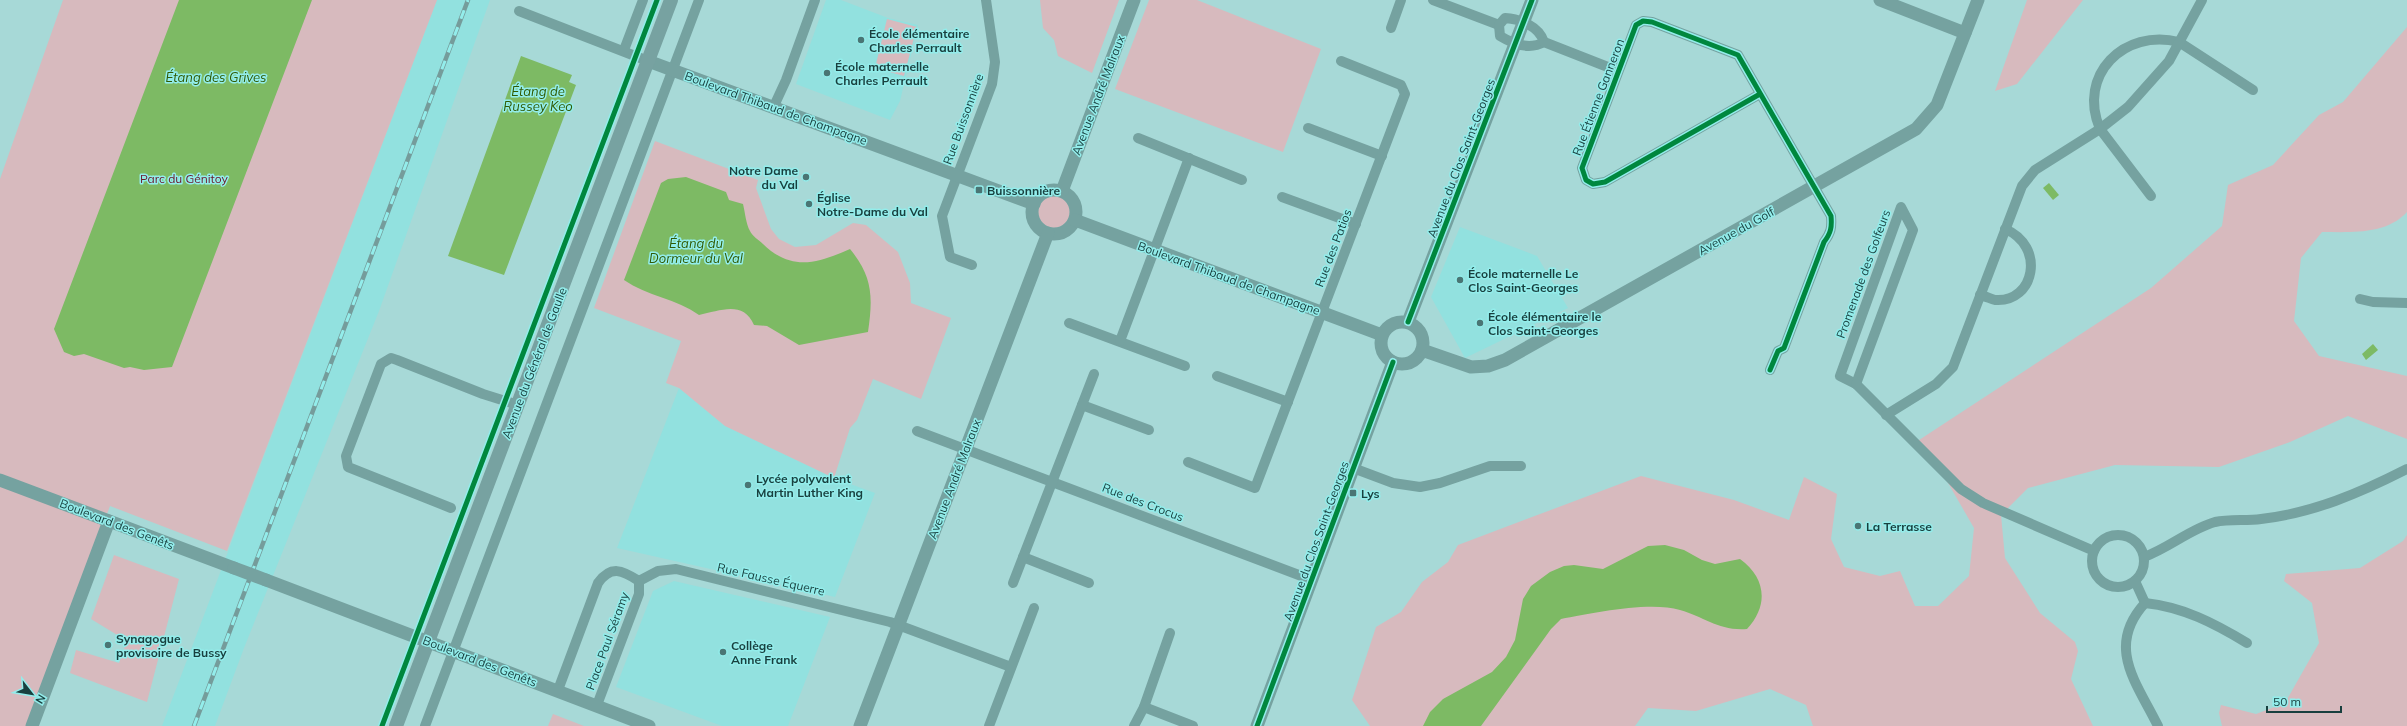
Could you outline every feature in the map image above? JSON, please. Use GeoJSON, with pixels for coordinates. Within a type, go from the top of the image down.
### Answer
{"type":"FeatureCollection","features":[{"type":"Feature","properties":{"kind":"main road","name":"Avenue du Général de Gaulle"},"geometry":{"type":"LineString","coordinates":[[396,726],[671,0]]}},
{"type":"Feature","properties":{"kind":"street"},"geometry":{"type":"LineString","coordinates":[[624,50],[643,0]]}},
{"type":"Feature","properties":{"kind":"street"},"geometry":{"type":"LineString","coordinates":[[425,726],[699,0]]}},
{"type":"Feature","properties":{"kind":"street"},"geometry":{"type":"LineString","coordinates":[[774,106],[786,80],[815,0]]}},
{"type":"Feature","properties":{"kind":"street","name":"Rue Buissonnière"},"geometry":{"type":"LineString","coordinates":[[972,265],[950,257],[942,216],[992,84],[995,62],[986,0]]}},
{"type":"Feature","properties":{"kind":"street","name":"Avenue André Malraux"},"geometry":{"type":"LineString","coordinates":[[1062,191],[1134,0]]}},
{"type":"Feature","properties":{"kind":"street"},"geometry":{"type":"LineString","coordinates":[[1391,28],[1401,0]]}},
{"type":"Feature","properties":{"kind":"street"},"geometry":{"type":"LineString","coordinates":[[1433,0],[1499,25]]}},
{"type":"Feature","properties":{"kind":"street","name":"Avenue du Clos Saint-Georges"},"geometry":{"type":"LineString","coordinates":[[1408,322],[1532,0]]}},
{"type":"Feature","properties":{"kind":"street"},"geometry":{"type":"LineString","coordinates":[[1880,0],[1965,33]]}},
{"type":"Feature","properties":{"kind":"street","name":"Avenue du Golf"},"geometry":{"type":"LineString","coordinates":[[1422,350],[1471,368],[1488,366],[1505,360],[1916,129],[1924,121],[1940,99],[1978,0]]}},
{"type":"Feature","properties":{"kind":"street"},"geometry":{"type":"LineString","coordinates":[[1886,415],[1936,384],[1953,367],[2022,186],[2035,170],[2100,129],[2128,107],[2169,61],[2202,0]]}},
{"type":"Feature","properties":{"kind":"street","name":"Boulevard Thibaud de Champagne"},"geometry":{"type":"LineString","coordinates":[[518,11],[624,50],[648,61],[774,106],[1034,204]]}},
{"type":"Feature","properties":{"kind":"street"},"geometry":{"type":"LineString","coordinates":[[1544,42],[1537,46],[1516,43],[1500,36],[1499,25],[1505,18],[1523,22],[1541,34],[1544,42],[1618,71]]}},
{"type":"Feature","properties":{"kind":"street","name":"Rue Étienne Ganneron"},"geometry":{"type":"LineString","coordinates":[[1760,94],[1605,182],[1593,184],[1586,180],[1582,168],[1636,25],[1644,21],[1652,22],[1738,55],[1760,94],[1813,188],[1831,216],[1832,230],[1824,242],[1784,348],[1778,351],[1770,370]]}},
{"type":"Feature","properties":{"kind":"street"},"geometry":{"type":"LineString","coordinates":[[2151,196],[2100,129],[2094,104],[2095,90],[2105,67],[2114,56],[2125,47],[2147,39],[2165,39],[2179,42],[2253,90]]}},
{"type":"Feature","properties":{"kind":"street","name":"Rue des Patios"},"geometry":{"type":"LineString","coordinates":[[1188,462],[1255,488],[1382,156],[1405,94],[1401,84],[1340,61]]}},
{"type":"Feature","properties":{"kind":"street"},"geometry":{"type":"LineString","coordinates":[[1308,128],[1382,156]]}},
{"type":"Feature","properties":{"kind":"street"},"geometry":{"type":"LineString","coordinates":[[1138,138],[1242,180]]}},
{"type":"Feature","properties":{"kind":"street"},"geometry":{"type":"LineString","coordinates":[[1120,341],[1189,158]]}},
{"type":"Feature","properties":{"kind":"street"},"geometry":{"type":"LineString","coordinates":[[1048,190],[1062,191],[1073,199],[1077,213],[1075,220],[1064,232],[1048,233],[1035,222],[1032,213],[1034,204],[1042,193],[1048,190]]}},
{"type":"Feature","properties":{"kind":"street"},"geometry":{"type":"LineString","coordinates":[[1282,197],[1356,224]]}},
{"type":"Feature","properties":{"kind":"street","name":"Promenade des Golfeurs"},"geometry":{"type":"LineString","coordinates":[[1856,384],[1913,230],[1901,207],[1840,376],[1856,384],[1961,489],[1983,503],[2094,551]]}},
{"type":"Feature","properties":{"kind":"street","name":"Boulevard Thibaud de Champagne"},"geometry":{"type":"LineString","coordinates":[[1075,220],[1382,335]]}},
{"type":"Feature","properties":{"kind":"street"},"geometry":{"type":"LineString","coordinates":[[1980,295],[1995,300],[2008,298],[2021,290],[2028,278],[2031,266],[2027,247],[2015,233],[2005,229]]}},
{"type":"Feature","properties":{"kind":"street","name":"Avenue André Malraux"},"geometry":{"type":"LineString","coordinates":[[860,726],[1048,233]]}},
{"type":"Feature","properties":{"kind":"street"},"geometry":{"type":"LineString","coordinates":[[2360,299],[2373,302],[2407,303]]}},
{"type":"Feature","properties":{"kind":"street"},"geometry":{"type":"LineString","coordinates":[[1408,322],[1414,325],[1422,336],[1422,350],[1413,361],[1400,364],[1388,359],[1381,348],[1382,335],[1395,323],[1408,322]]}},
{"type":"Feature","properties":{"kind":"street"},"geometry":{"type":"LineString","coordinates":[[1070,323],[1184,366]]}},
{"type":"Feature","properties":{"kind":"street"},"geometry":{"type":"LineString","coordinates":[[451,508],[348,467],[346,456],[381,364],[391,358],[483,394],[518,405]]}},
{"type":"Feature","properties":{"kind":"street","name":"Avenue du Clos Saint-Georges"},"geometry":{"type":"LineString","coordinates":[[1257,726],[1393,362]]}},
{"type":"Feature","properties":{"kind":"street"},"geometry":{"type":"LineString","coordinates":[[1013,583],[1051,481],[1094,374]]}},
{"type":"Feature","properties":{"kind":"street"},"geometry":{"type":"LineString","coordinates":[[1217,376],[1288,402]]}},
{"type":"Feature","properties":{"kind":"street"},"geometry":{"type":"LineString","coordinates":[[1082,404],[1149,430]]}},
{"type":"Feature","properties":{"kind":"street","name":"Rue des Crocus"},"geometry":{"type":"LineString","coordinates":[[917,431],[1312,580]]}},
{"type":"Feature","properties":{"kind":"street"},"geometry":{"type":"LineString","coordinates":[[1353,468],[1393,483],[1420,487],[1440,483],[1490,466],[1521,466]]}},
{"type":"Feature","properties":{"kind":"street"},"geometry":{"type":"LineString","coordinates":[[2144,557],[2201,527],[2216,522],[2261,519],[2311,509],[2359,493],[2407,469]]}},
{"type":"Feature","properties":{"kind":"street","name":"Boulevard des Genêts"},"geometry":{"type":"LineString","coordinates":[[0,480],[453,652],[558,690],[649,726]]}},
{"type":"Feature","properties":{"kind":"street"},"geometry":{"type":"LineString","coordinates":[[32,726],[110,521]]}},
{"type":"Feature","properties":{"kind":"street"},"geometry":{"type":"LineString","coordinates":[[2122,535],[2132,538],[2140,546],[2144,557],[2142,570],[2134,581],[2126,586],[2116,587],[2107,584],[2099,578],[2094,570],[2092,560],[2094,551],[2106,539],[2122,535]]}},
{"type":"Feature","properties":{"kind":"street"},"geometry":{"type":"LineString","coordinates":[[1023,557],[1089,583]]}},
{"type":"Feature","properties":{"kind":"street","name":"Rue Fausse Équerre"},"geometry":{"type":"LineString","coordinates":[[639,581],[658,571],[676,569],[899,625],[1011,667]]}},
{"type":"Feature","properties":{"kind":"street","name":"Place Paul Séramy"},"geometry":{"type":"LineString","coordinates":[[558,690],[598,583],[604,574],[614,570],[623,572],[639,581],[639,594],[597,706]]}},
{"type":"Feature","properties":{"kind":"street"},"geometry":{"type":"LineString","coordinates":[[2134,581],[2145,603]]}},
{"type":"Feature","properties":{"kind":"street"},"geometry":{"type":"LineString","coordinates":[[2145,603],[2168,605],[2186,611],[2247,643]]}},
{"type":"Feature","properties":{"kind":"street"},"geometry":{"type":"LineString","coordinates":[[2145,603],[2134,615],[2128,630],[2127,661],[2134,682],[2158,726]]}},
{"type":"Feature","properties":{"kind":"street"},"geometry":{"type":"LineString","coordinates":[[989,726],[1034,608]]}},
{"type":"Feature","properties":{"kind":"street"},"geometry":{"type":"LineString","coordinates":[[1134,726],[1144,707],[1170,633]]}},
{"type":"Feature","properties":{"kind":"street"},"geometry":{"type":"LineString","coordinates":[[1144,707],[1193,726]]}},
{"type":"Feature","properties":{"kind":"shaded area"},"geometry":{"type":"Polygon","coordinates":[[[437,0],[490,0],[379,311],[244,648],[215,726],[162,726],[437,0]]]}},
{"type":"Feature","properties":{"kind":"shaded area"},"geometry":{"type":"Polygon","coordinates":[[[826,0],[841,0],[888,18],[918,25],[900,101],[890,120],[796,84],[826,0]]]}},
{"type":"Feature","properties":{"kind":"shaded area"},"geometry":{"type":"Polygon","coordinates":[[[1460,227],[1537,256],[1568,308],[1465,358],[1431,297],[1460,227]]]}},
{"type":"Feature","properties":{"kind":"shaded area","name":"Lycée polyvalent Martin Luther King"},"geometry":{"type":"Polygon","coordinates":[[[679,388],[725,426],[834,478],[875,493],[835,597],[617,548],[679,388]]]}},
{"type":"Feature","properties":{"kind":"shaded area","name":"Collège Anne Frank"},"geometry":{"type":"Polygon","coordinates":[[[674,581],[830,617],[788,726],[722,726],[616,687],[653,591],[674,581]]]}},
{"type":"Feature","properties":{"kind":"green space","name":"Parc du Génitoy"},"geometry":{"type":"Polygon","coordinates":[[[63,0],[437,0],[227,551],[110,506],[27,726],[0,726],[0,179],[63,0]]]}},
{"type":"Feature","properties":{"kind":"green space"},"geometry":{"type":"Polygon","coordinates":[[[1040,0],[1119,0],[1092,73],[1058,56],[1054,40],[1043,28],[1040,0]]]}},
{"type":"Feature","properties":{"kind":"green space"},"geometry":{"type":"Polygon","coordinates":[[[1149,0],[1197,0],[1321,49],[1283,152],[1115,89],[1149,0]]]}},
{"type":"Feature","properties":{"kind":"green space"},"geometry":{"type":"Polygon","coordinates":[[[2027,0],[2083,0],[2017,84],[1995,91],[2027,0]]]}},
{"type":"Feature","properties":{"kind":"green space"},"geometry":{"type":"Polygon","coordinates":[[[887,19],[917,27],[904,76],[875,68],[887,19]]]}},
{"type":"Feature","properties":{"kind":"green space"},"geometry":{"type":"Polygon","coordinates":[[[2407,27],[2407,212],[2389,225],[2368,231],[2322,232],[2301,258],[2294,321],[2319,356],[2407,376],[2407,439],[2348,416],[2290,442],[2219,467],[2115,465],[2028,488],[2001,515],[2005,558],[2040,613],[2075,642],[2078,651],[2071,679],[2093,726],[1813,726],[1806,705],[1770,689],[1696,711],[1648,708],[1635,726],[1370,726],[1352,700],[1376,627],[1401,612],[1422,582],[1448,562],[1458,545],[1641,476],[1734,500],[1789,520],[1804,477],[1837,494],[1831,539],[1844,567],[1880,576],[1900,571],[1915,606],[1938,606],[1969,576],[1974,528],[1940,469],[1916,442],[2151,288],[2222,226],[2228,185],[2273,165],[2319,115],[2343,102],[2407,27]]]}},
{"type":"Feature","properties":{"kind":"green space"},"geometry":{"type":"Polygon","coordinates":[[[655,141],[758,180],[756,188],[771,229],[779,239],[795,247],[816,245],[853,223],[866,225],[898,252],[910,283],[911,303],[951,318],[921,399],[873,379],[857,420],[850,428],[834,478],[725,426],[679,388],[666,383],[681,341],[594,308],[655,141]]]}},
{"type":"Feature","properties":{"kind":"green space"},"geometry":{"type":"Polygon","coordinates":[[[1054,196],[1060,197],[1067,203],[1070,212],[1069,218],[1063,225],[1054,228],[1048,227],[1041,221],[1038,212],[1039,206],[1045,199],[1054,196]]]}},
{"type":"Feature","properties":{"kind":"green space"},"geometry":{"type":"Polygon","coordinates":[[[2407,535],[2407,726],[2222,726],[2219,713],[2221,705],[2256,714],[2285,703],[2319,643],[2312,603],[2284,581],[2286,574],[2360,568],[2403,541],[2407,535]]]}},
{"type":"Feature","properties":{"kind":"green space"},"geometry":{"type":"Polygon","coordinates":[[[114,555],[179,579],[147,702],[70,673],[76,650],[119,663],[127,641],[91,619],[114,555]]]}},
{"type":"Feature","properties":{"kind":"green space"},"geometry":{"type":"Polygon","coordinates":[[[553,714],[584,726],[548,726],[553,714]]]}},
{"type":"Feature","properties":{"kind":"water","name":"Étang des Grives"},"geometry":{"type":"Polygon","coordinates":[[[179,0],[312,0],[172,367],[144,370],[130,367],[124,368],[84,354],[74,356],[64,352],[54,329],[179,0]]]}},
{"type":"Feature","properties":{"kind":"water","name":"Étang de Russey Keo"},"geometry":{"type":"Polygon","coordinates":[[[521,56],[572,75],[569,82],[576,85],[504,275],[448,256],[521,56]]]}},
{"type":"Feature","properties":{"kind":"water","name":"Étang du Dormeur du Val"},"geometry":{"type":"Polygon","coordinates":[[[686,177],[726,192],[729,200],[743,204],[751,233],[774,253],[784,259],[795,262],[816,261],[850,249],[858,259],[870,288],[871,308],[868,332],[799,345],[767,326],[754,325],[744,312],[730,309],[699,315],[681,305],[642,290],[624,280],[661,183],[668,179],[686,177]]]}},
{"type":"Feature","properties":{"kind":"water"},"geometry":{"type":"Polygon","coordinates":[[[2049,183],[2059,195],[2053,200],[2043,188],[2049,183]]]}},
{"type":"Feature","properties":{"kind":"water"},"geometry":{"type":"Polygon","coordinates":[[[2373,344],[2378,350],[2366,360],[2362,354],[2373,344]]]}},
{"type":"Feature","properties":{"kind":"water"},"geometry":{"type":"Polygon","coordinates":[[[1665,545],[1684,550],[1702,560],[1715,564],[1740,559],[1749,566],[1759,583],[1762,592],[1759,611],[1747,629],[1728,628],[1680,610],[1653,607],[1621,609],[1561,619],[1551,629],[1481,726],[1423,726],[1430,712],[1443,699],[1492,672],[1506,657],[1515,640],[1523,599],[1531,586],[1550,572],[1564,566],[1574,565],[1603,569],[1648,546],[1665,545]]]}},
{"type":"Feature","properties":{"kind":"railway"},"geometry":{"type":"LineString","coordinates":[[194,726],[468,0]]}},
{"type":"Feature","properties":{"kind":"cycle path"},"geometry":{"type":"LineString","coordinates":[[382,726],[657,0]]}},
{"type":"Feature","properties":{"kind":"cycle path"},"geometry":{"type":"LineString","coordinates":[[1408,322],[1532,0]]}},
{"type":"Feature","properties":{"kind":"cycle path"},"geometry":{"type":"LineString","coordinates":[[1760,94],[1605,182],[1593,184],[1586,180],[1582,168],[1636,25],[1643,21],[1652,22],[1738,55],[1831,216],[1830,233],[1824,242],[1784,348],[1778,351],[1770,370]]}},
{"type":"Feature","properties":{"kind":"cycle path"},"geometry":{"type":"LineString","coordinates":[[1257,726],[1393,362]]}},
{"type":"Feature","properties":{"kind":"place","name":"École élémentaire Charles Perrault"},"geometry":{"type":"Point","coordinates":[861,40]}},
{"type":"Feature","properties":{"kind":"place","name":"École maternelle Charles Perrault"},"geometry":{"type":"Point","coordinates":[827,73]}},
{"type":"Feature","properties":{"kind":"place","name":"Notre Dame du Val"},"geometry":{"type":"Point","coordinates":[806,177]}},
{"type":"Feature","properties":{"kind":"place","name":"Buissonnière"},"geometry":{"type":"Point","coordinates":[979,190]}},
{"type":"Feature","properties":{"kind":"place","name":"Église Notre-Dame du Val"},"geometry":{"type":"Point","coordinates":[809,204]}},
{"type":"Feature","properties":{"kind":"place","name":"École maternelle Le Clos Saint-Georges"},"geometry":{"type":"Point","coordinates":[1460,280]}},
{"type":"Feature","properties":{"kind":"place","name":"École élémentaire le Clos Saint-Georges"},"geometry":{"type":"Point","coordinates":[1480,323]}},
{"type":"Feature","properties":{"kind":"place","name":"Lycée polyvalent Martin Luther King"},"geometry":{"type":"Point","coordinates":[748,485]}},
{"type":"Feature","properties":{"kind":"place","name":"Lys"},"geometry":{"type":"Point","coordinates":[1353,493]}},
{"type":"Feature","properties":{"kind":"place","name":"La Terrasse"},"geometry":{"type":"Point","coordinates":[1858,526]}},
{"type":"Feature","properties":{"kind":"place","name":"Synagogue provisoire de Bussy"},"geometry":{"type":"Point","coordinates":[108,645]}},
{"type":"Feature","properties":{"kind":"place","name":"Collège Anne Frank"},"geometry":{"type":"Point","coordinates":[723,652]}}]}
